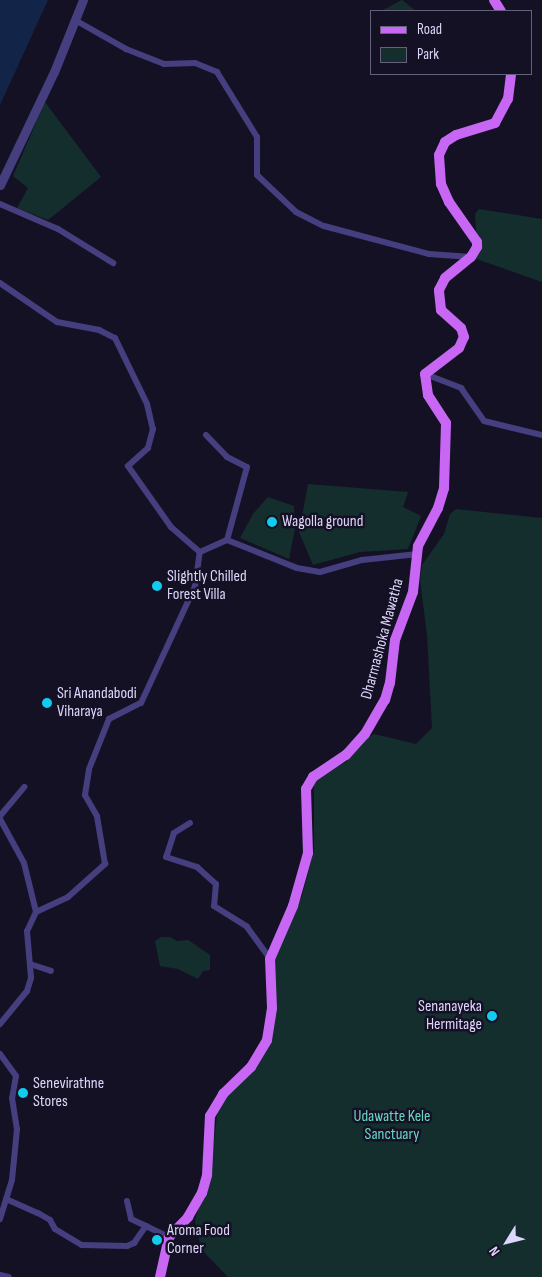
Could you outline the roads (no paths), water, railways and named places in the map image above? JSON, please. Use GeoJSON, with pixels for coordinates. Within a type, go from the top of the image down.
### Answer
{"type":"FeatureCollection","features":[{"type":"Feature","properties":{"kind":"main road"},"geometry":{"type":"LineString","coordinates":[[425,374],[463,342],[460,328],[441,310],[438,299],[445,278],[471,257],[477,242],[449,202],[441,184],[439,155],[445,142],[456,134],[495,123],[508,99],[511,75]]}},
{"type":"Feature","properties":{"kind":"main road","name":"Dharmashoka Mawatha"},"geometry":{"type":"LineString","coordinates":[[160,1277],[170,1237],[188,1217],[202,1193],[209,1159],[208,1128],[216,1104],[251,1067],[267,1040],[272,1008],[270,959],[305,870],[309,835],[306,789],[313,777],[352,748],[385,700],[395,640],[413,592],[420,539],[438,508],[444,488],[446,423],[428,395],[425,374]]}},
{"type":"Feature","properties":{"kind":"street"},"geometry":{"type":"LineString","coordinates":[[0,185],[54,72],[83,0]]}},
{"type":"Feature","properties":{"kind":"street"},"geometry":{"type":"LineString","coordinates":[[75,20],[126,49],[164,64],[194,63],[217,72],[257,137],[257,176],[296,212],[324,226],[428,254],[471,257]]}},
{"type":"Feature","properties":{"kind":"street"},"geometry":{"type":"LineString","coordinates":[[0,204],[58,229],[113,263]]}},
{"type":"Feature","properties":{"kind":"street"},"geometry":{"type":"LineString","coordinates":[[0,283],[57,322],[100,330],[116,338],[147,404],[154,429],[148,448],[128,466],[171,527],[200,552]]}},
{"type":"Feature","properties":{"kind":"street"},"geometry":{"type":"LineString","coordinates":[[425,374],[460,388],[484,421],[542,435]]}},
{"type":"Feature","properties":{"kind":"street"},"geometry":{"type":"LineString","coordinates":[[206,435],[227,457],[247,466],[227,540]]}},
{"type":"Feature","properties":{"kind":"street"},"geometry":{"type":"LineString","coordinates":[[200,552],[227,540],[297,568],[320,572],[362,560],[418,554]]}},
{"type":"Feature","properties":{"kind":"street"},"geometry":{"type":"LineString","coordinates":[[36,912],[68,897],[105,864],[97,816],[85,795],[89,769],[109,719],[141,703],[195,586],[200,552]]}},
{"type":"Feature","properties":{"kind":"street"},"geometry":{"type":"LineString","coordinates":[[0,1024],[27,991],[30,964],[27,931],[36,912],[24,863],[0,817],[24,787]]}},
{"type":"Feature","properties":{"kind":"street"},"geometry":{"type":"LineString","coordinates":[[190,823],[174,834],[166,857],[197,867],[216,884],[214,906],[248,927],[270,959]]}},
{"type":"Feature","properties":{"kind":"street"},"geometry":{"type":"LineString","coordinates":[[30,964],[51,971]]}},
{"type":"Feature","properties":{"kind":"street"},"geometry":{"type":"LineString","coordinates":[[0,1054],[16,1076],[12,1098],[17,1130],[12,1180],[4,1197],[0,1219]]}},
{"type":"Feature","properties":{"kind":"street"},"geometry":{"type":"LineString","coordinates":[[4,1197],[50,1220],[55,1229],[82,1245],[127,1246],[134,1243],[146,1226]]}},
{"type":"Feature","properties":{"kind":"street"},"geometry":{"type":"LineString","coordinates":[[127,1201],[130,1219],[170,1237]]}},
{"type":"Feature","properties":{"kind":"street"},"geometry":{"type":"LineString","coordinates":[[0,1274],[9,1277]]}},
{"type":"Feature","properties":{"kind":"water"},"geometry":{"type":"Polygon","coordinates":[[[0,0],[48,0],[0,105],[0,0]]]}},
{"type":"Feature","properties":{"kind":"place","name":"Wagolla ground"},"geometry":{"type":"Point","coordinates":[272,522]}},
{"type":"Feature","properties":{"kind":"place","name":"Slightly Chilled Forest Villa"},"geometry":{"type":"Point","coordinates":[157,586]}},
{"type":"Feature","properties":{"kind":"place","name":"Sri Anandabodi Viharaya"},"geometry":{"type":"Point","coordinates":[47,703]}},
{"type":"Feature","properties":{"kind":"place","name":"Senanayeka Hermitage"},"geometry":{"type":"Point","coordinates":[492,1016]}},
{"type":"Feature","properties":{"kind":"place","name":"Senevirathne Stores"},"geometry":{"type":"Point","coordinates":[23,1093]}},
{"type":"Feature","properties":{"kind":"place","name":"Aroma Food Corner"},"geometry":{"type":"Point","coordinates":[157,1240]}},
{"type":"Feature","properties":{"kind":"park label","name":"Udawatte Kele Sanctuary"},"geometry":{"type":"Point","coordinates":[392,1126]}}]}
